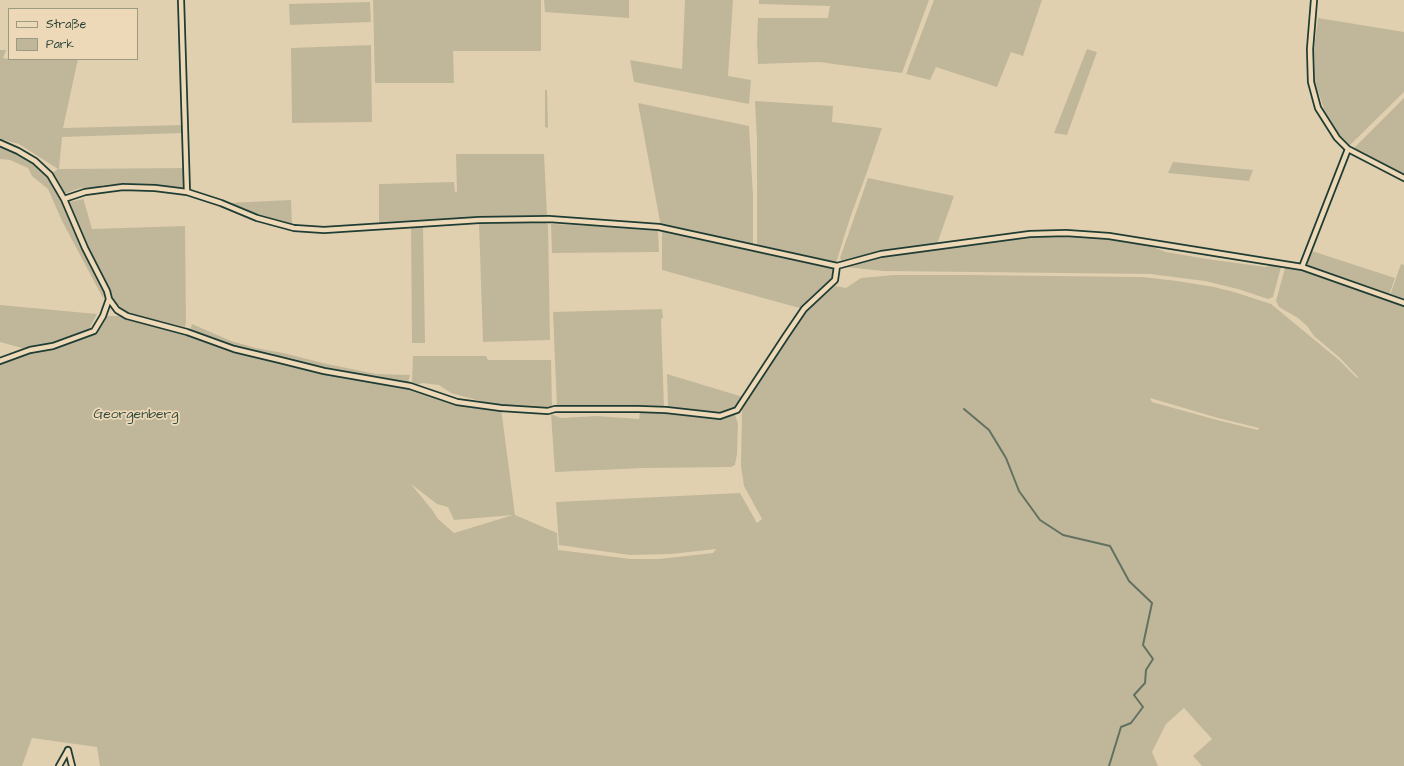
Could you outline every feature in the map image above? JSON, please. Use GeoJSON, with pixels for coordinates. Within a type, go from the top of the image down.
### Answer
{"type":"FeatureCollection","features":[{"type":"Feature","properties":{"kind":"street"},"geometry":{"type":"LineString","coordinates":[[181,0],[187,192]]}},
{"type":"Feature","properties":{"kind":"street"},"geometry":{"type":"LineString","coordinates":[[1314,0],[1310,49],[1311,82],[1318,108],[1337,138],[1348,149],[1404,178]]}},
{"type":"Feature","properties":{"kind":"street"},"geometry":{"type":"LineString","coordinates":[[0,143],[35,161],[50,175],[64,199],[84,248],[107,291],[109,299],[117,310],[127,316],[187,332],[234,349],[324,371],[410,386],[457,402],[501,408],[548,411],[555,409],[638,409],[666,410],[720,416],[737,410],[804,309],[835,280],[837,266]]}},
{"type":"Feature","properties":{"kind":"street"},"geometry":{"type":"LineString","coordinates":[[1302,267],[1348,149]]}},
{"type":"Feature","properties":{"kind":"street"},"geometry":{"type":"LineString","coordinates":[[64,199],[85,192],[123,187],[155,188],[187,192],[221,203],[257,218],[294,228],[324,230],[479,220],[549,219],[659,227],[837,266],[881,254],[1030,234],[1109,236],[1302,267],[1404,303]]}},
{"type":"Feature","properties":{"kind":"street"},"geometry":{"type":"LineString","coordinates":[[0,361],[30,350],[53,346],[94,330],[103,316],[109,299]]}},
{"type":"Feature","properties":{"kind":"street"},"geometry":{"type":"LineString","coordinates":[[59,766],[68,750],[72,766]]}},
{"type":"Feature","properties":{"kind":"green space"},"geometry":{"type":"Polygon","coordinates":[[[373,0],[541,0],[541,51],[453,51],[454,83],[375,83],[373,0]]]}},
{"type":"Feature","properties":{"kind":"green space"},"geometry":{"type":"Polygon","coordinates":[[[544,0],[629,0],[629,18],[545,12],[544,0]]]}},
{"type":"Feature","properties":{"kind":"green space"},"geometry":{"type":"Polygon","coordinates":[[[685,0],[733,0],[728,76],[751,80],[749,104],[634,82],[630,60],[682,69],[685,0]]]}},
{"type":"Feature","properties":{"kind":"green space"},"geometry":{"type":"Polygon","coordinates":[[[759,0],[929,0],[902,73],[819,62],[758,64],[758,18],[828,18],[830,6],[759,4],[759,0]]]}},
{"type":"Feature","properties":{"kind":"green space"},"geometry":{"type":"Polygon","coordinates":[[[934,0],[1042,0],[1023,56],[1011,52],[997,87],[936,67],[930,80],[906,74],[934,0]]]}},
{"type":"Feature","properties":{"kind":"green space"},"geometry":{"type":"Polygon","coordinates":[[[370,2],[371,22],[290,25],[289,4],[370,2]]]}},
{"type":"Feature","properties":{"kind":"green space"},"geometry":{"type":"Polygon","coordinates":[[[1318,18],[1404,32],[1404,92],[1350,145],[1340,136],[1324,109],[1315,82],[1314,49],[1318,18]]]}},
{"type":"Feature","properties":{"kind":"green space"},"geometry":{"type":"Polygon","coordinates":[[[371,45],[372,122],[292,123],[291,48],[371,45]]]}},
{"type":"Feature","properties":{"kind":"green space"},"geometry":{"type":"Polygon","coordinates":[[[1087,49],[1097,52],[1067,135],[1054,133],[1087,49]]]}},
{"type":"Feature","properties":{"kind":"green space"},"geometry":{"type":"Polygon","coordinates":[[[0,50],[6,50],[3,58],[8,60],[78,60],[63,128],[182,125],[182,133],[62,137],[59,169],[183,168],[183,186],[181,189],[118,184],[102,185],[99,187],[80,188],[64,194],[52,173],[58,169],[19,144],[0,139],[0,50]]]}},
{"type":"Feature","properties":{"kind":"green space"},"geometry":{"type":"Polygon","coordinates":[[[545,90],[547,90],[548,128],[545,127],[545,90]]]}},
{"type":"Feature","properties":{"kind":"green space"},"geometry":{"type":"Polygon","coordinates":[[[1404,98],[1404,174],[1354,148],[1404,98]]]}},
{"type":"Feature","properties":{"kind":"green space"},"geometry":{"type":"Polygon","coordinates":[[[755,101],[833,106],[832,122],[882,128],[850,218],[836,263],[758,246],[755,101]]]}},
{"type":"Feature","properties":{"kind":"green space"},"geometry":{"type":"Polygon","coordinates":[[[638,103],[749,126],[753,196],[753,245],[661,227],[638,103]]]}},
{"type":"Feature","properties":{"kind":"green space"},"geometry":{"type":"Polygon","coordinates":[[[0,143],[18,151],[50,175],[79,240],[105,291],[103,298],[62,221],[48,189],[32,176],[28,168],[10,160],[0,159],[0,143]]]}},
{"type":"Feature","properties":{"kind":"green space"},"geometry":{"type":"Polygon","coordinates":[[[456,154],[544,154],[547,215],[545,217],[462,219],[379,224],[379,184],[454,182],[455,192],[457,192],[456,154]]]}},
{"type":"Feature","properties":{"kind":"green space"},"geometry":{"type":"Polygon","coordinates":[[[1173,162],[1253,170],[1249,181],[1168,173],[1173,162]]]}},
{"type":"Feature","properties":{"kind":"green space"},"geometry":{"type":"Polygon","coordinates":[[[868,178],[954,196],[937,244],[881,252],[842,262],[840,258],[868,178]]]}},
{"type":"Feature","properties":{"kind":"green space"},"geometry":{"type":"Polygon","coordinates":[[[84,199],[92,229],[185,226],[185,327],[125,312],[114,301],[85,244],[68,202],[84,199]]]}},
{"type":"Feature","properties":{"kind":"green space"},"geometry":{"type":"Polygon","coordinates":[[[291,200],[292,225],[277,222],[227,203],[291,200]]]}},
{"type":"Feature","properties":{"kind":"green space"},"geometry":{"type":"Polygon","coordinates":[[[545,222],[548,225],[550,340],[483,342],[479,224],[545,222]]]}},
{"type":"Feature","properties":{"kind":"green space"},"geometry":{"type":"Polygon","coordinates":[[[423,223],[425,343],[412,343],[411,224],[423,223]]]}},
{"type":"Feature","properties":{"kind":"green space"},"geometry":{"type":"Polygon","coordinates":[[[551,224],[658,231],[659,252],[552,253],[551,224]]]}},
{"type":"Feature","properties":{"kind":"green space"},"geometry":{"type":"Polygon","coordinates":[[[662,231],[755,250],[834,269],[832,278],[803,309],[662,270],[662,231]]]}},
{"type":"Feature","properties":{"kind":"green space"},"geometry":{"type":"Polygon","coordinates":[[[1067,236],[1106,239],[1150,246],[1166,252],[1207,259],[1266,267],[1273,265],[1281,267],[1273,297],[1268,299],[1238,289],[1205,281],[1150,274],[883,271],[846,267],[844,265],[882,256],[933,249],[1033,237],[1067,236]]]}},
{"type":"Feature","properties":{"kind":"green space"},"geometry":{"type":"Polygon","coordinates":[[[1312,251],[1395,278],[1389,295],[1308,267],[1312,251]]]}},
{"type":"Feature","properties":{"kind":"green space"},"geometry":{"type":"Polygon","coordinates":[[[1401,264],[1404,265],[1404,300],[1390,295],[1401,264]]]}},
{"type":"Feature","properties":{"kind":"green space","name":"Georgenberg"},"geometry":{"type":"Polygon","coordinates":[[[1285,268],[1301,269],[1404,306],[1404,766],[1202,766],[1193,756],[1212,739],[1184,708],[1166,724],[1152,752],[1158,766],[100,766],[97,747],[32,738],[22,766],[0,766],[0,361],[29,350],[0,342],[0,305],[97,314],[87,333],[94,330],[103,316],[127,316],[234,349],[280,360],[410,386],[457,402],[501,408],[515,515],[557,533],[558,550],[631,559],[659,559],[713,553],[716,549],[671,554],[630,555],[559,545],[556,502],[740,493],[757,523],[762,519],[744,486],[741,466],[742,410],[745,401],[786,337],[806,310],[835,286],[846,288],[861,278],[894,275],[969,275],[1143,277],[1214,287],[1271,304],[1339,360],[1357,378],[1358,377],[1340,358],[1314,336],[1307,326],[1298,318],[1279,307],[1276,301],[1285,268]],[[1150,398],[1152,402],[1217,420],[1258,430],[1259,428],[1218,418],[1150,398]],[[411,484],[438,519],[454,533],[513,515],[454,520],[448,507],[437,504],[411,484]]]}},
{"type":"Feature","properties":{"kind":"green space"},"geometry":{"type":"Polygon","coordinates":[[[662,309],[663,318],[661,319],[664,408],[557,408],[553,312],[662,309]]]}},
{"type":"Feature","properties":{"kind":"green space"},"geometry":{"type":"Polygon","coordinates":[[[192,324],[231,341],[256,348],[376,374],[410,375],[408,383],[323,369],[229,345],[190,331],[192,324]]]}},
{"type":"Feature","properties":{"kind":"green space"},"geometry":{"type":"Polygon","coordinates":[[[413,356],[486,356],[488,360],[551,360],[552,406],[548,410],[502,407],[451,393],[439,385],[422,383],[417,385],[412,384],[413,356]]]}},
{"type":"Feature","properties":{"kind":"green space"},"geometry":{"type":"Polygon","coordinates":[[[667,374],[743,397],[736,408],[718,414],[668,408],[667,374]]]}},
{"type":"Feature","properties":{"kind":"green space"},"geometry":{"type":"Polygon","coordinates":[[[640,412],[712,418],[735,415],[738,424],[735,465],[731,467],[645,468],[555,472],[551,414],[561,418],[597,416],[639,419],[640,412]]]}},
{"type":"Feature","properties":{"kind":"waterway"},"geometry":{"type":"LineString","coordinates":[[964,409],[989,430],[1006,458],[1019,491],[1040,520],[1063,535],[1110,546],[1129,581],[1152,603],[1143,645],[1153,659],[1146,670],[1145,683],[1134,695],[1143,707],[1131,723],[1121,727],[1109,766]]}}]}
